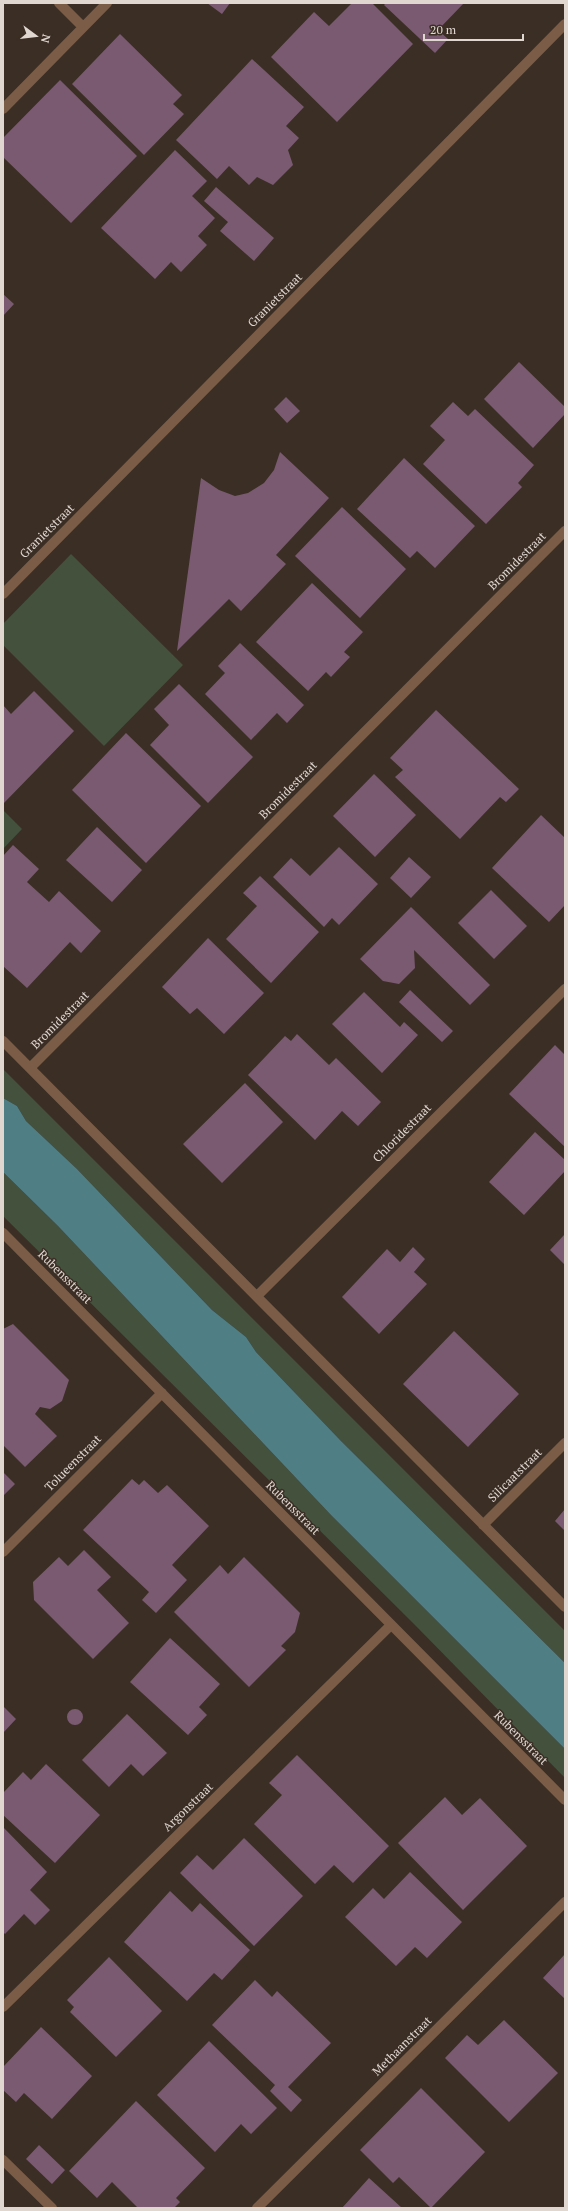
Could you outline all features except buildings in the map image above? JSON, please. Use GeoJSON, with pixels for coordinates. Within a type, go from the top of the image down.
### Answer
{"type":"FeatureCollection","features":[{"type":"Feature","properties":{"kind":"street"},"geometry":{"type":"LineString","coordinates":[[59,3],[83,27]]}},
{"type":"Feature","properties":{"kind":"street"},"geometry":{"type":"LineString","coordinates":[[3,109],[107,3]]}},
{"type":"Feature","properties":{"kind":"street","name":"Granietstraat"},"geometry":{"type":"LineString","coordinates":[[3,594],[565,24]]}},
{"type":"Feature","properties":{"kind":"street","name":"Bromidestraat"},"geometry":{"type":"LineString","coordinates":[[30,1068],[565,531]]}},
{"type":"Feature","properties":{"kind":"street","name":"Chloridestraat"},"geometry":{"type":"LineString","coordinates":[[257,1296],[565,989]]}},
{"type":"Feature","properties":{"kind":"street"},"geometry":{"type":"LineString","coordinates":[[3,1041],[565,1606]]}},
{"type":"Feature","properties":{"kind":"street","name":"Rubensstraat"},"geometry":{"type":"LineString","coordinates":[[3,1233],[565,1800]]}},
{"type":"Feature","properties":{"kind":"street","name":"Tolueenstraat"},"geometry":{"type":"LineString","coordinates":[[3,1552],[162,1393]]}},
{"type":"Feature","properties":{"kind":"street","name":"Silicaatstraat"},"geometry":{"type":"LineString","coordinates":[[483,1525],[565,1443]]}},
{"type":"Feature","properties":{"kind":"street","name":"Argonstraat"},"geometry":{"type":"LineString","coordinates":[[3,2007],[391,1625]]}},
{"type":"Feature","properties":{"kind":"street","name":"Methaanstraat"},"geometry":{"type":"LineString","coordinates":[[257,2208],[565,1902]]}},
{"type":"Feature","properties":{"kind":"street"},"geometry":{"type":"LineString","coordinates":[[3,2160],[52,2208]]}},
{"type":"Feature","properties":{"kind":"green space"},"geometry":{"type":"Polygon","coordinates":[[[71,554],[183,665],[104,746],[3,645],[3,624],[71,554]]]}},
{"type":"Feature","properties":{"kind":"green space"},"geometry":{"type":"Polygon","coordinates":[[[3,810],[22,829],[3,849],[3,810]]]}},
{"type":"Feature","properties":{"kind":"green space"},"geometry":{"type":"Polygon","coordinates":[[[3,1069],[565,1631],[565,1663],[341,1441],[256,1352],[246,1337],[212,1310],[77,1169],[26,1121],[17,1106],[3,1098],[3,1069]]]}},
{"type":"Feature","properties":{"kind":"green space"},"geometry":{"type":"Polygon","coordinates":[[[3,1172],[58,1226],[330,1514],[565,1749],[565,1778],[414,1624],[3,1216],[3,1172]]]}},
{"type":"Feature","properties":{"kind":"water"},"geometry":{"type":"Polygon","coordinates":[[[3,1098],[17,1106],[26,1121],[77,1169],[212,1310],[246,1337],[256,1352],[341,1441],[565,1663],[565,1749],[330,1514],[58,1226],[3,1172],[3,1098]]]}}]}
